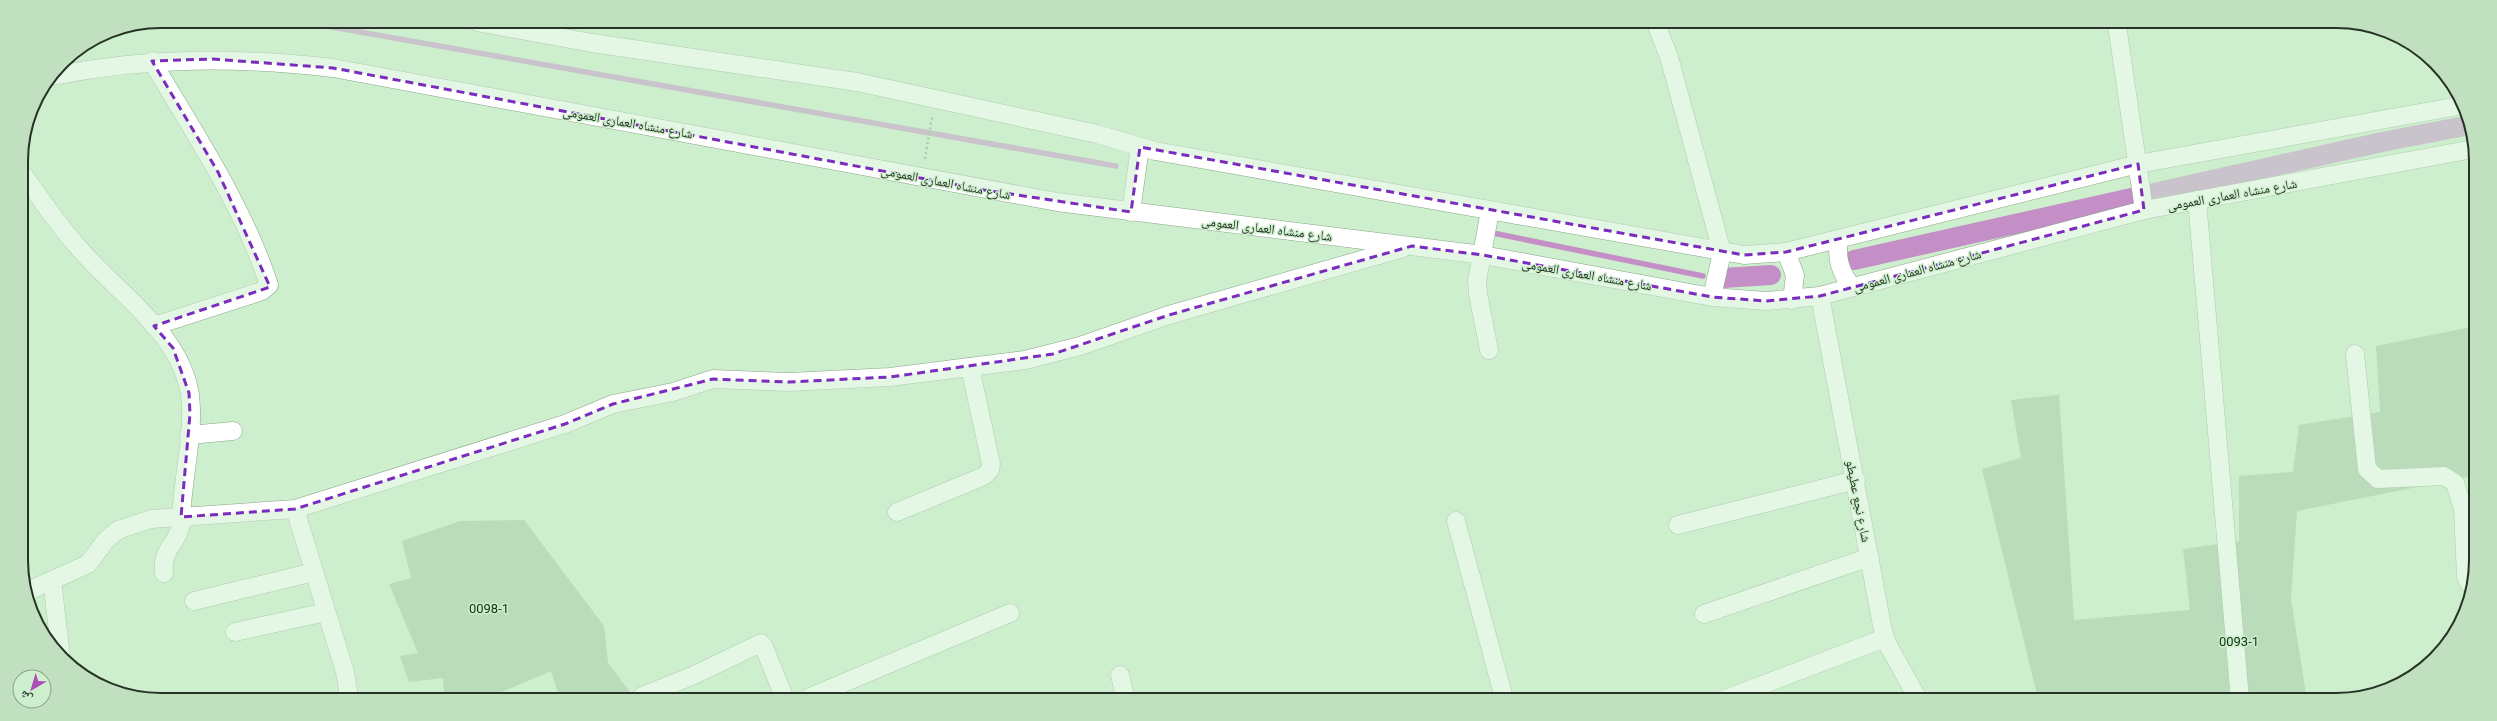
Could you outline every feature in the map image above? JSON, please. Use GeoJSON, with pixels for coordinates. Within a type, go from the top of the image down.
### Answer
{"type":"FeatureCollection","features":[{"type":"Feature","properties":{"kind":"street"},"geometry":{"type":"LineString","coordinates":[[510,28],[592,43],[857,82],[1097,134],[1140,147],[1744,256],[1786,252],[2138,164],[2457,107]]}},
{"type":"Feature","properties":{"kind":"street"},"geometry":{"type":"LineString","coordinates":[[1658,28],[1669,57],[1722,252],[1712,297]]}},
{"type":"Feature","properties":{"kind":"street"},"geometry":{"type":"LineString","coordinates":[[2117,28],[2144,210]]}},
{"type":"Feature","properties":{"kind":"street"},"geometry":{"type":"LineString","coordinates":[[152,61],[218,172],[246,231],[269,285],[262,291],[154,326]]}},
{"type":"Feature","properties":{"kind":"street","name":"شارع منشاه العمارى العمومى"},"geometry":{"type":"LineString","coordinates":[[60,75],[89,68],[152,61],[272,61],[333,68],[977,188],[1131,212],[1483,255],[1712,297],[1759,301],[1792,300],[1820,296],[2144,210],[2468,150]]}},
{"type":"Feature","properties":{"kind":"street"},"geometry":{"type":"LineString","coordinates":[[1131,212],[1140,147]]}},
{"type":"Feature","properties":{"kind":"street"},"geometry":{"type":"LineString","coordinates":[[28,181],[79,249],[154,326],[173,348],[187,382],[190,403],[189,435],[181,517],[179,533],[163,560],[164,573]]}},
{"type":"Feature","properties":{"kind":"street"},"geometry":{"type":"LineString","coordinates":[[2197,200],[2239,693]]}},
{"type":"Feature","properties":{"kind":"street"},"geometry":{"type":"LineString","coordinates":[[1489,350],[1478,294],[1477,280],[1483,255],[1490,211]]}},
{"type":"Feature","properties":{"kind":"street"},"geometry":{"type":"LineString","coordinates":[[1839,239],[1839,265],[1844,277],[1852,287]]}},
{"type":"Feature","properties":{"kind":"street"},"geometry":{"type":"LineString","coordinates":[[32,589],[88,564],[106,540],[118,530],[151,519],[295,509],[565,424],[613,404],[673,392],[713,380],[790,382],[890,377],[1025,360],[1059,352],[1169,315],[1412,246]]}},
{"type":"Feature","properties":{"kind":"street"},"geometry":{"type":"LineString","coordinates":[[1786,252],[1795,275],[1792,300]]}},
{"type":"Feature","properties":{"kind":"street","name":"شارع نجع عطيطو"},"geometry":{"type":"LineString","coordinates":[[1820,296],[1885,638],[1915,693]]}},
{"type":"Feature","properties":{"kind":"street"},"geometry":{"type":"LineString","coordinates":[[2356,354],[2367,469],[2378,479],[2444,476],[2455,483],[2463,509],[2466,577],[2467,580]]}},
{"type":"Feature","properties":{"kind":"street"},"geometry":{"type":"LineString","coordinates":[[897,512],[984,476],[990,470],[991,464],[970,367]]}},
{"type":"Feature","properties":{"kind":"street"},"geometry":{"type":"LineString","coordinates":[[189,435],[233,431]]}},
{"type":"Feature","properties":{"kind":"street"},"geometry":{"type":"LineString","coordinates":[[1678,525],[1856,480]]}},
{"type":"Feature","properties":{"kind":"street"},"geometry":{"type":"LineString","coordinates":[[295,509],[345,672],[348,693]]}},
{"type":"Feature","properties":{"kind":"street"},"geometry":{"type":"LineString","coordinates":[[1456,521],[1503,693]]}},
{"type":"Feature","properties":{"kind":"street"},"geometry":{"type":"LineString","coordinates":[[1704,614],[1870,557]]}},
{"type":"Feature","properties":{"kind":"street"},"geometry":{"type":"LineString","coordinates":[[194,601],[314,572]]}},
{"type":"Feature","properties":{"kind":"street"},"geometry":{"type":"LineString","coordinates":[[52,580],[60,646]]}},
{"type":"Feature","properties":{"kind":"street"},"geometry":{"type":"LineString","coordinates":[[235,632],[326,612]]}},
{"type":"Feature","properties":{"kind":"street"},"geometry":{"type":"LineString","coordinates":[[820,693],[1010,613]]}},
{"type":"Feature","properties":{"kind":"street"},"geometry":{"type":"LineString","coordinates":[[1741,693],[1885,638]]}},
{"type":"Feature","properties":{"kind":"street"},"geometry":{"type":"LineString","coordinates":[[650,693],[692,676],[761,643],[782,693]]}},
{"type":"Feature","properties":{"kind":"street"},"geometry":{"type":"LineString","coordinates":[[1120,675],[1124,693]]}},
{"type":"Feature","properties":{"kind":"path"},"geometry":{"type":"LineString","coordinates":[[925,157],[933,112]]}},
{"type":"Feature","properties":{"kind":"highlighted area"},"geometry":{"type":"Polygon","coordinates":[[[212,59],[333,68],[984,190],[1131,212],[1140,147],[1744,255],[1786,252],[2138,164],[2144,210],[1820,296],[1766,301],[1712,297],[1483,255],[1412,246],[1169,315],[1053,354],[890,377],[789,382],[713,379],[613,404],[565,424],[295,509],[181,517],[190,414],[189,393],[173,348],[154,326],[270,287],[218,172],[152,61],[212,59]]]}},
{"type":"Feature","properties":{"kind":"green space","name":"0093-1"},"geometry":{"type":"Polygon","coordinates":[[[2469,328],[2469,477],[2297,511],[2291,599],[2306,693],[2037,693],[1982,469],[2021,458],[2011,400],[2059,395],[2074,620],[2190,610],[2183,549],[2239,541],[2239,476],[2293,472],[2299,425],[2380,412],[2376,346],[2469,328]]]}},
{"type":"Feature","properties":{"kind":"green space","name":"0098-1"},"geometry":{"type":"Polygon","coordinates":[[[524,520],[604,626],[608,663],[631,693],[558,693],[551,671],[499,693],[444,693],[443,678],[409,682],[400,656],[418,653],[389,584],[411,578],[402,541],[460,521],[524,520]]]}},
{"type":"Feature","properties":{"kind":"waterway"},"geometry":{"type":"LineString","coordinates":[[337,28],[1116,166]]}},
{"type":"Feature","properties":{"kind":"waterway"},"geometry":{"type":"LineString","coordinates":[[1854,260],[2382,142],[2464,126]]}},
{"type":"Feature","properties":{"kind":"waterway"},"geometry":{"type":"LineString","coordinates":[[1493,233],[1703,276]]}},
{"type":"Feature","properties":{"kind":"waterway"},"geometry":{"type":"LineString","coordinates":[[1723,278],[1771,275]]}}]}
